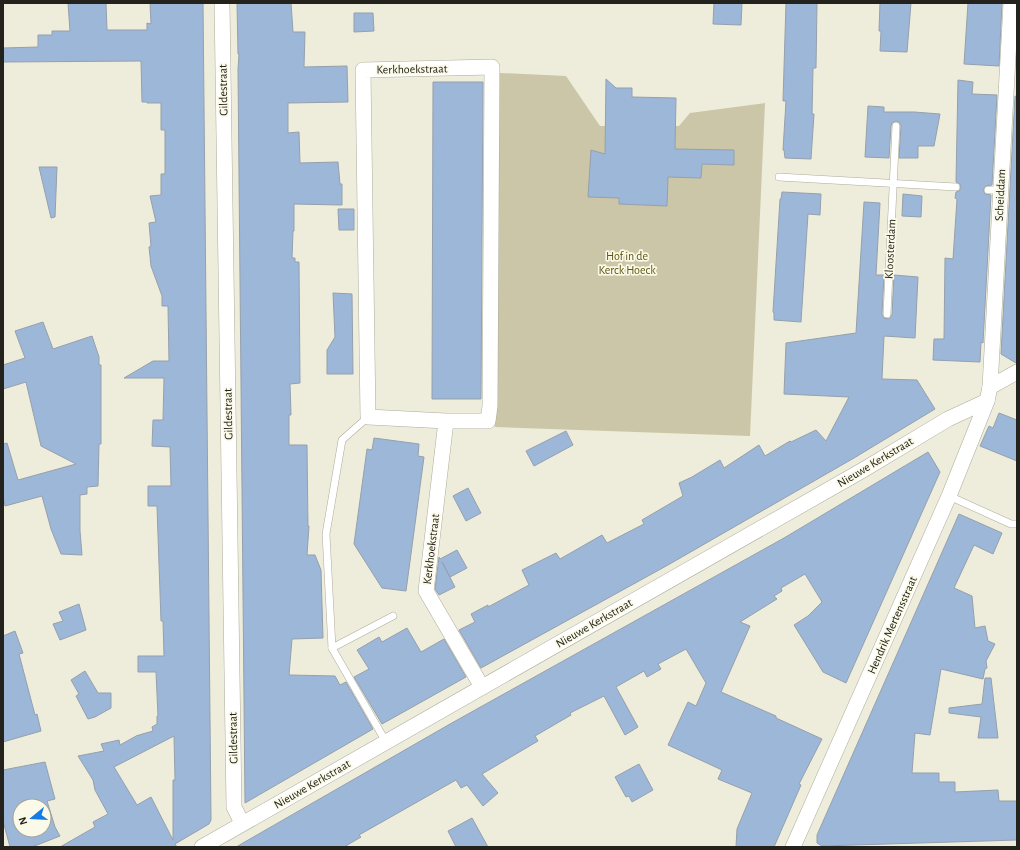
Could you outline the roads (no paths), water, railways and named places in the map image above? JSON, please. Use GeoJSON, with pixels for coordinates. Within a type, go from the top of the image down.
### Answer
{"type":"FeatureCollection","features":[{"type":"Feature","properties":{"kind":"street","name":"Gildestraat"},"geometry":{"type":"LineString","coordinates":[[222,3],[234,807],[242,824]]}},
{"type":"Feature","properties":{"kind":"street","name":"Scheiddam"},"geometry":{"type":"LineString","coordinates":[[988,394],[994,190],[1011,3]]}},
{"type":"Feature","properties":{"kind":"street","name":"Kerkhoekstraat"},"geometry":{"type":"LineString","coordinates":[[492,67],[490,406],[488,421],[446,421],[368,417],[363,70],[492,67]]}},
{"type":"Feature","properties":{"kind":"street","name":"Nieuwe Kerkstraat"},"geometry":{"type":"LineString","coordinates":[[202,847],[856,474],[988,394],[1017,372]]}},
{"type":"Feature","properties":{"kind":"street","name":"Hendrik Mertensstraat"},"geometry":{"type":"LineString","coordinates":[[793,847],[949,496],[988,394]]}},
{"type":"Feature","properties":{"kind":"street","name":"Kerkhoekstraat"},"geometry":{"type":"LineString","coordinates":[[446,421],[426,591],[482,687]]}},
{"type":"Feature","properties":{"kind":"lane","name":"Kloosterdam"},"geometry":{"type":"LineString","coordinates":[[886,314],[896,126]]}},
{"type":"Feature","properties":{"kind":"lane"},"geometry":{"type":"LineString","coordinates":[[778,177],[956,187]]}},
{"type":"Feature","properties":{"kind":"lane"},"geometry":{"type":"LineString","coordinates":[[368,417],[342,440],[326,534],[332,648],[386,742]]}},
{"type":"Feature","properties":{"kind":"lane"},"geometry":{"type":"LineString","coordinates":[[949,496],[1011,524],[1017,524]]}},
{"type":"Feature","properties":{"kind":"lane"},"geometry":{"type":"LineString","coordinates":[[332,648],[392,616]]}},
{"type":"Feature","properties":{"kind":"park label","name":"Hof in de Kerck Hoeck"},"geometry":{"type":"Point","coordinates":[627,263]}}]}
